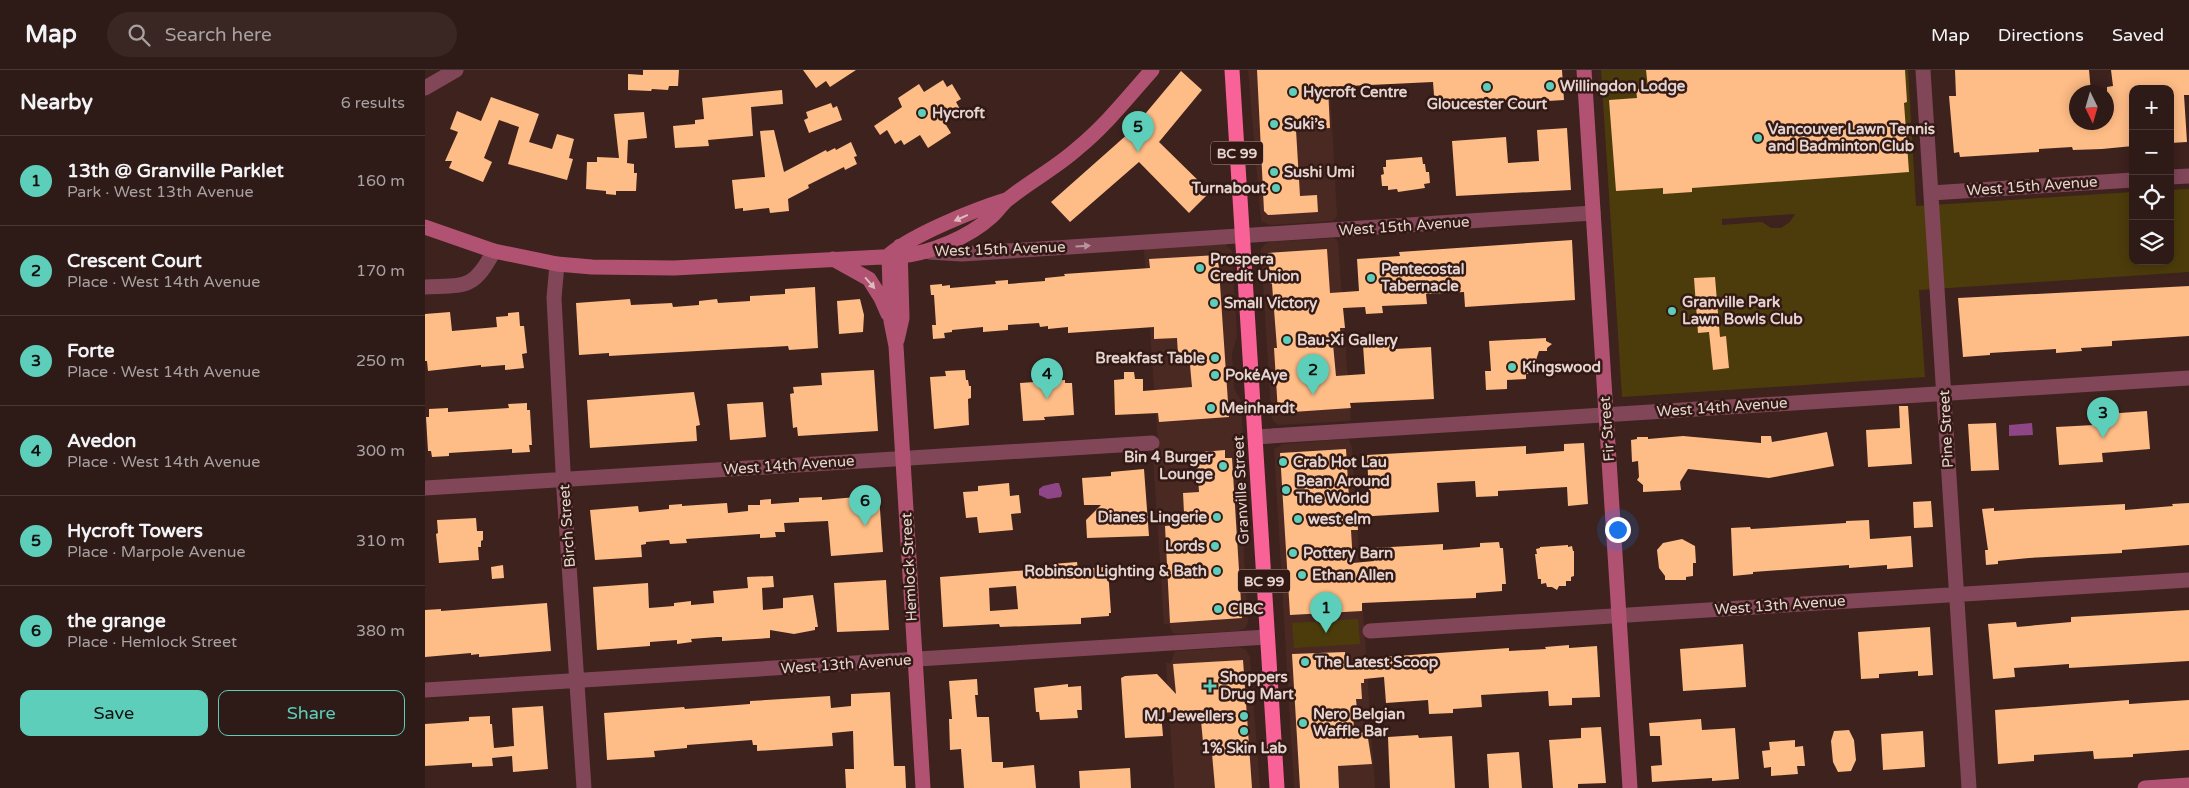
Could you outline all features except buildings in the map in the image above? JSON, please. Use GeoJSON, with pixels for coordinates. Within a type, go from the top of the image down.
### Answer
{"type":"FeatureCollection","features":[{"type":"Feature","properties":{"kind":"highway","name":"Granville Street"},"geometry":{"type":"LineString","coordinates":[[1232,70],[1277,788]]}},
{"type":"Feature","properties":{"kind":"street"},"geometry":{"type":"LineString","coordinates":[[425,88],[456,70]]}},
{"type":"Feature","properties":{"kind":"street"},"geometry":{"type":"LineString","coordinates":[[897,253],[985,207],[1006,200],[1054,168],[1102,127],[1152,70]]}},
{"type":"Feature","properties":{"kind":"street","name":"Fir Street"},"geometry":{"type":"LineString","coordinates":[[1584,70],[1630,788]]}},
{"type":"Feature","properties":{"kind":"street","name":"Pine Street"},"geometry":{"type":"LineString","coordinates":[[1923,70],[1969,788]]}},
{"type":"Feature","properties":{"kind":"street"},"geometry":{"type":"LineString","coordinates":[[2174,177],[2189,176]]}},
{"type":"Feature","properties":{"kind":"street","name":"West 15th Avenue"},"geometry":{"type":"LineString","coordinates":[[1931,193],[2129,180]]}},
{"type":"Feature","properties":{"kind":"street"},"geometry":{"type":"LineString","coordinates":[[929,252],[957,239],[991,218],[1006,200]]}},
{"type":"Feature","properties":{"kind":"street","name":"West 15th Avenue"},"geometry":{"type":"LineString","coordinates":[[425,226],[494,251],[557,264],[625,269],[833,259],[897,253],[963,254],[1593,213]]}},
{"type":"Feature","properties":{"kind":"street"},"geometry":{"type":"LineString","coordinates":[[425,287],[468,284],[481,273],[494,251]]}},
{"type":"Feature","properties":{"kind":"street","name":"Hemlock Street"},"geometry":{"type":"LineString","coordinates":[[897,253],[891,321],[896,346],[923,788]]}},
{"type":"Feature","properties":{"kind":"street","name":"Hemlock Street"},"geometry":{"type":"LineString","coordinates":[[896,346],[901,318],[897,253]]}},
{"type":"Feature","properties":{"kind":"street"},"geometry":{"type":"LineString","coordinates":[[833,259],[869,279],[881,298],[891,321]]}},
{"type":"Feature","properties":{"kind":"street","name":"Birch Street"},"geometry":{"type":"LineString","coordinates":[[557,264],[554,298],[563,480],[584,788]]}},
{"type":"Feature","properties":{"kind":"street","name":"West 14th Avenue"},"geometry":{"type":"LineString","coordinates":[[1255,436],[2189,378]]}},
{"type":"Feature","properties":{"kind":"street","name":"West 14th Avenue"},"geometry":{"type":"LineString","coordinates":[[425,488],[1153,443]]}},
{"type":"Feature","properties":{"kind":"street","name":"West 13th Avenue"},"geometry":{"type":"LineString","coordinates":[[1370,631],[2189,580]]}},
{"type":"Feature","properties":{"kind":"street","name":"West 13th Avenue"},"geometry":{"type":"LineString","coordinates":[[425,690],[1267,637]]}},
{"type":"Feature","properties":{"kind":"street"},"geometry":{"type":"LineString","coordinates":[[2145,788],[2189,785]]}},
{"type":"Feature","properties":{"kind":"shaded area"},"geometry":{"type":"Polygon","coordinates":[[[1248,70],[1329,70],[1337,216],[1333,221],[1270,225],[1261,221],[1248,70]]]}},
{"type":"Feature","properties":{"kind":"shaded area"},"geometry":{"type":"Polygon","coordinates":[[[1601,70],[1908,70],[1916,206],[2129,192],[2129,265],[2174,265],[2174,190],[2189,189],[2189,272],[1919,290],[1925,377],[1622,397],[1601,70]],[[1795,214],[1722,219],[1722,225],[1762,222],[1771,228],[1781,228],[1790,222],[1795,214]]]}},
{"type":"Feature","properties":{"kind":"shaded area"},"geometry":{"type":"Polygon","coordinates":[[[1334,238],[1338,242],[1351,420],[1278,425],[1273,421],[1271,413],[1261,249],[1270,242],[1334,238]]]}},
{"type":"Feature","properties":{"kind":"shaded area"},"geometry":{"type":"Polygon","coordinates":[[[1225,244],[1232,251],[1237,336],[1232,354],[1234,388],[1241,401],[1245,475],[1240,490],[1248,622],[1245,628],[1239,631],[1176,634],[1173,633],[1169,624],[1164,624],[1153,458],[1159,457],[1144,248],[1225,244]]]}},
{"type":"Feature","properties":{"kind":"shaded area"},"geometry":{"type":"Polygon","coordinates":[[[2032,423],[2033,435],[2009,436],[2009,425],[2032,423]]]}},
{"type":"Feature","properties":{"kind":"shaded area"},"geometry":{"type":"Polygon","coordinates":[[[1349,440],[1352,448],[1375,788],[1294,788],[1274,449],[1283,444],[1349,440]]]}},
{"type":"Feature","properties":{"kind":"shaded area"},"geometry":{"type":"Polygon","coordinates":[[[1059,483],[1062,493],[1061,497],[1048,499],[1039,495],[1039,489],[1043,486],[1059,483]]]}},
{"type":"Feature","properties":{"kind":"shaded area"},"geometry":{"type":"Polygon","coordinates":[[[1358,619],[1360,644],[1294,648],[1292,623],[1358,619]]]}},
{"type":"Feature","properties":{"kind":"shaded area"},"geometry":{"type":"Polygon","coordinates":[[[1239,647],[1246,650],[1250,657],[1260,788],[1174,788],[1166,663],[1171,663],[1175,651],[1239,647]]]}},
{"type":"Feature","properties":{"kind":"place","name":"Willingdon Lodge"},"geometry":{"type":"Point","coordinates":[1550,86]}},
{"type":"Feature","properties":{"kind":"place","name":"Gloucester Court"},"geometry":{"type":"Point","coordinates":[1487,87]}},
{"type":"Feature","properties":{"kind":"place","name":"Hycroft Centre"},"geometry":{"type":"Point","coordinates":[1293,92]}},
{"type":"Feature","properties":{"kind":"place","name":"Hycroft"},"geometry":{"type":"Point","coordinates":[922,113]}},
{"type":"Feature","properties":{"kind":"place","name":"Suki’s"},"geometry":{"type":"Point","coordinates":[1274,124]}},
{"type":"Feature","properties":{"kind":"place","name":"Vancouver Lawn Tennis and Badminton Club"},"geometry":{"type":"Point","coordinates":[1758,138]}},
{"type":"Feature","properties":{"kind":"place","name":"Hycroft Towers"},"geometry":{"type":"Point","coordinates":[1138,152]}},
{"type":"Feature","properties":{"kind":"place","name":"Sushi Umi"},"geometry":{"type":"Point","coordinates":[1274,172]}},
{"type":"Feature","properties":{"kind":"place","name":"Turnabout"},"geometry":{"type":"Point","coordinates":[1276,188]}},
{"type":"Feature","properties":{"kind":"place","name":"Prospera Credit Union"},"geometry":{"type":"Point","coordinates":[1200,268]}},
{"type":"Feature","properties":{"kind":"place","name":"Pentecostal Tabernacle"},"geometry":{"type":"Point","coordinates":[1371,278]}},
{"type":"Feature","properties":{"kind":"place","name":"Small Victory"},"geometry":{"type":"Point","coordinates":[1214,303]}},
{"type":"Feature","properties":{"kind":"place","name":"Granville Park Lawn Bowls Club"},"geometry":{"type":"Point","coordinates":[1672,311]}},
{"type":"Feature","properties":{"kind":"place","name":"Bau-Xi Gallery"},"geometry":{"type":"Point","coordinates":[1287,340]}},
{"type":"Feature","properties":{"kind":"place","name":"Breakfast Table"},"geometry":{"type":"Point","coordinates":[1215,358]}},
{"type":"Feature","properties":{"kind":"place","name":"Kingswood"},"geometry":{"type":"Point","coordinates":[1512,367]}},
{"type":"Feature","properties":{"kind":"place","name":"PokéAye"},"geometry":{"type":"Point","coordinates":[1215,375]}},
{"type":"Feature","properties":{"kind":"place","name":"Crescent Court"},"geometry":{"type":"Point","coordinates":[1313,395]}},
{"type":"Feature","properties":{"kind":"place","name":"Avedon"},"geometry":{"type":"Point","coordinates":[1047,399]}},
{"type":"Feature","properties":{"kind":"place","name":"Meinhardt"},"geometry":{"type":"Point","coordinates":[1211,408]}},
{"type":"Feature","properties":{"kind":"place","name":"Forte"},"geometry":{"type":"Point","coordinates":[2103,438]}},
{"type":"Feature","properties":{"kind":"place","name":"Crab Hot Lau"},"geometry":{"type":"Point","coordinates":[1283,462]}},
{"type":"Feature","properties":{"kind":"place","name":"Bin 4 Burger Lounge"},"geometry":{"type":"Point","coordinates":[1223,466]}},
{"type":"Feature","properties":{"kind":"place","name":"Bean Around The World"},"geometry":{"type":"Point","coordinates":[1286,490]}},
{"type":"Feature","properties":{"kind":"place","name":"Dianes Lingerie"},"geometry":{"type":"Point","coordinates":[1217,517]}},
{"type":"Feature","properties":{"kind":"place","name":"west elm"},"geometry":{"type":"Point","coordinates":[1298,519]}},
{"type":"Feature","properties":{"kind":"place","name":"the grange"},"geometry":{"type":"Point","coordinates":[865,526]}},
{"type":"Feature","properties":{"kind":"place","name":"Lords"},"geometry":{"type":"Point","coordinates":[1215,546]}},
{"type":"Feature","properties":{"kind":"place","name":"Pottery Barn"},"geometry":{"type":"Point","coordinates":[1293,553]}},
{"type":"Feature","properties":{"kind":"place","name":"Robinson Lighting & Bath"},"geometry":{"type":"Point","coordinates":[1217,571]}},
{"type":"Feature","properties":{"kind":"place","name":"Ethan Allen"},"geometry":{"type":"Point","coordinates":[1302,575]}},
{"type":"Feature","properties":{"kind":"place","name":"CIBC"},"geometry":{"type":"Point","coordinates":[1218,609]}},
{"type":"Feature","properties":{"kind":"place","name":"13th @ Granville Parklet"},"geometry":{"type":"Point","coordinates":[1326,633]}},
{"type":"Feature","properties":{"kind":"place","name":"The Latest Scoop"},"geometry":{"type":"Point","coordinates":[1305,662]}},
{"type":"Feature","properties":{"kind":"place","name":"Shoppers Drug Mart"},"geometry":{"type":"Point","coordinates":[1210,686]}},
{"type":"Feature","properties":{"kind":"place","name":"MJ Jewellers"},"geometry":{"type":"Point","coordinates":[1244,716]}},
{"type":"Feature","properties":{"kind":"place","name":"Nero Belgian Waffle Bar"},"geometry":{"type":"Point","coordinates":[1303,723]}},
{"type":"Feature","properties":{"kind":"place","name":"1% Skin Lab"},"geometry":{"type":"Point","coordinates":[1244,731]}}]}
